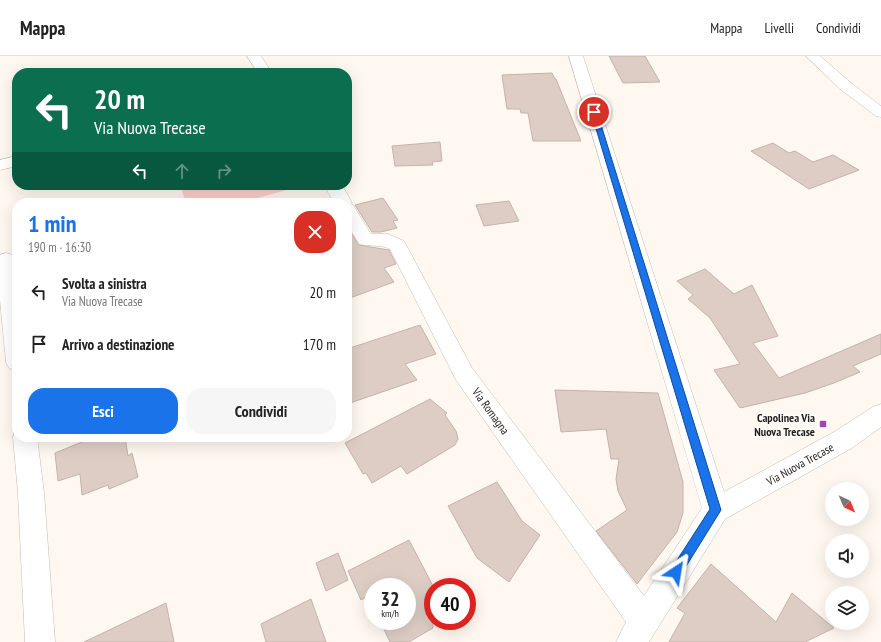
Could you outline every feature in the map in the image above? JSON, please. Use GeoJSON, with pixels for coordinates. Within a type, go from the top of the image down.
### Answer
{"type":"FeatureCollection","features":[{"type":"Feature","properties":{"kind":"street"},"geometry":{"type":"LineString","coordinates":[[254,56],[262,68]]}},
{"type":"Feature","properties":{"kind":"street"},"geometry":{"type":"LineString","coordinates":[[576,56],[716,510]]}},
{"type":"Feature","properties":{"kind":"street"},"geometry":{"type":"LineString","coordinates":[[813,56],[854,94],[881,112]]}},
{"type":"Feature","properties":{"kind":"street"},"geometry":{"type":"LineString","coordinates":[[0,165],[12,162]]}},
{"type":"Feature","properties":{"kind":"street","name":"Via Romagna"},"geometry":{"type":"LineString","coordinates":[[352,217],[366,240],[388,240],[397,245],[464,374],[637,632]]}},
{"type":"Feature","properties":{"kind":"street"},"geometry":{"type":"LineString","coordinates":[[6,260],[12,316]]}},
{"type":"Feature","properties":{"kind":"street","name":"Via Nuova Trecase"},"geometry":{"type":"LineString","coordinates":[[637,632],[716,510],[843,440],[881,414]]}},
{"type":"Feature","properties":{"kind":"street"},"geometry":{"type":"LineString","coordinates":[[26,442],[31,493],[40,642]]}},
{"type":"Feature","properties":{"kind":"shaded area"},"geometry":{"type":"Polygon","coordinates":[[[182,190],[287,190],[258,198],[184,198],[182,190]]]}},
{"type":"Feature","properties":{"kind":"building"},"geometry":{"type":"Polygon","coordinates":[[[609,56],[645,56],[660,82],[623,83],[609,56]]]}},
{"type":"Feature","properties":{"kind":"building"},"geometry":{"type":"Polygon","coordinates":[[[552,73],[556,79],[581,141],[533,141],[528,113],[521,113],[520,109],[507,109],[502,75],[552,73]]]}},
{"type":"Feature","properties":{"kind":"building"},"geometry":{"type":"Polygon","coordinates":[[[440,142],[442,161],[432,162],[433,165],[395,166],[392,146],[440,142]]]}},
{"type":"Feature","properties":{"kind":"building"},"geometry":{"type":"Polygon","coordinates":[[[773,143],[789,153],[795,151],[813,162],[833,155],[859,170],[809,189],[751,151],[773,143]]]}},
{"type":"Feature","properties":{"kind":"building"},"geometry":{"type":"Polygon","coordinates":[[[383,198],[398,220],[393,221],[397,228],[381,232],[372,232],[355,205],[383,198]]]}},
{"type":"Feature","properties":{"kind":"building"},"geometry":{"type":"Polygon","coordinates":[[[509,201],[519,221],[484,226],[476,205],[509,201]]]}},
{"type":"Feature","properties":{"kind":"building"},"geometry":{"type":"Polygon","coordinates":[[[352,234],[359,245],[389,250],[396,264],[384,268],[394,282],[352,297],[352,234]]]}},
{"type":"Feature","properties":{"kind":"building"},"geometry":{"type":"Polygon","coordinates":[[[705,269],[734,294],[752,285],[778,336],[753,343],[779,378],[881,334],[881,354],[853,366],[860,372],[834,383],[805,393],[740,408],[714,370],[740,364],[710,318],[688,299],[693,295],[677,281],[705,269]]]}},
{"type":"Feature","properties":{"kind":"building"},"geometry":{"type":"Polygon","coordinates":[[[420,325],[436,354],[405,364],[417,380],[352,402],[352,347],[420,325]]]}},
{"type":"Feature","properties":{"kind":"building"},"geometry":{"type":"Polygon","coordinates":[[[555,390],[658,393],[683,482],[683,513],[677,532],[637,584],[596,531],[627,510],[618,491],[616,479],[619,459],[611,459],[606,429],[561,432],[555,390]]]}},
{"type":"Feature","properties":{"kind":"building"},"geometry":{"type":"Polygon","coordinates":[[[430,399],[447,413],[445,415],[456,431],[458,439],[455,445],[407,474],[401,466],[372,483],[366,473],[363,474],[345,443],[352,442],[352,439],[430,399]]]}},
{"type":"Feature","properties":{"kind":"building"},"geometry":{"type":"Polygon","coordinates":[[[82,442],[126,442],[128,456],[132,453],[138,477],[109,489],[108,485],[82,495],[80,474],[58,481],[55,453],[82,442]]]}},
{"type":"Feature","properties":{"kind":"building"},"geometry":{"type":"Polygon","coordinates":[[[497,482],[522,521],[540,535],[509,582],[477,558],[448,506],[497,482]]]}},
{"type":"Feature","properties":{"kind":"building"},"geometry":{"type":"Polygon","coordinates":[[[409,540],[429,578],[424,578],[424,630],[430,630],[409,642],[390,642],[384,630],[416,630],[416,578],[364,578],[364,598],[361,600],[348,571],[409,540]]]}},
{"type":"Feature","properties":{"kind":"building"},"geometry":{"type":"Polygon","coordinates":[[[338,553],[348,580],[326,591],[316,563],[338,553]]]}},
{"type":"Feature","properties":{"kind":"building"},"geometry":{"type":"Polygon","coordinates":[[[711,564],[776,622],[792,593],[825,620],[825,630],[830,630],[805,642],[669,642],[685,613],[677,608],[711,564]]]}},
{"type":"Feature","properties":{"kind":"building"},"geometry":{"type":"Polygon","coordinates":[[[311,599],[326,642],[266,642],[261,624],[311,599]]]}},
{"type":"Feature","properties":{"kind":"building"},"geometry":{"type":"Polygon","coordinates":[[[166,603],[174,642],[84,642],[166,603]]]}},
{"type":"Feature","properties":{"kind":"place","name":"Capolinea Via Nuova Trecase"},"geometry":{"type":"Point","coordinates":[823,424]}},
{"type":"Feature","properties":{"kind":"route"},"geometry":{"type":"LineString","coordinates":[[594,112],[716,510],[676,572]]}}]}
